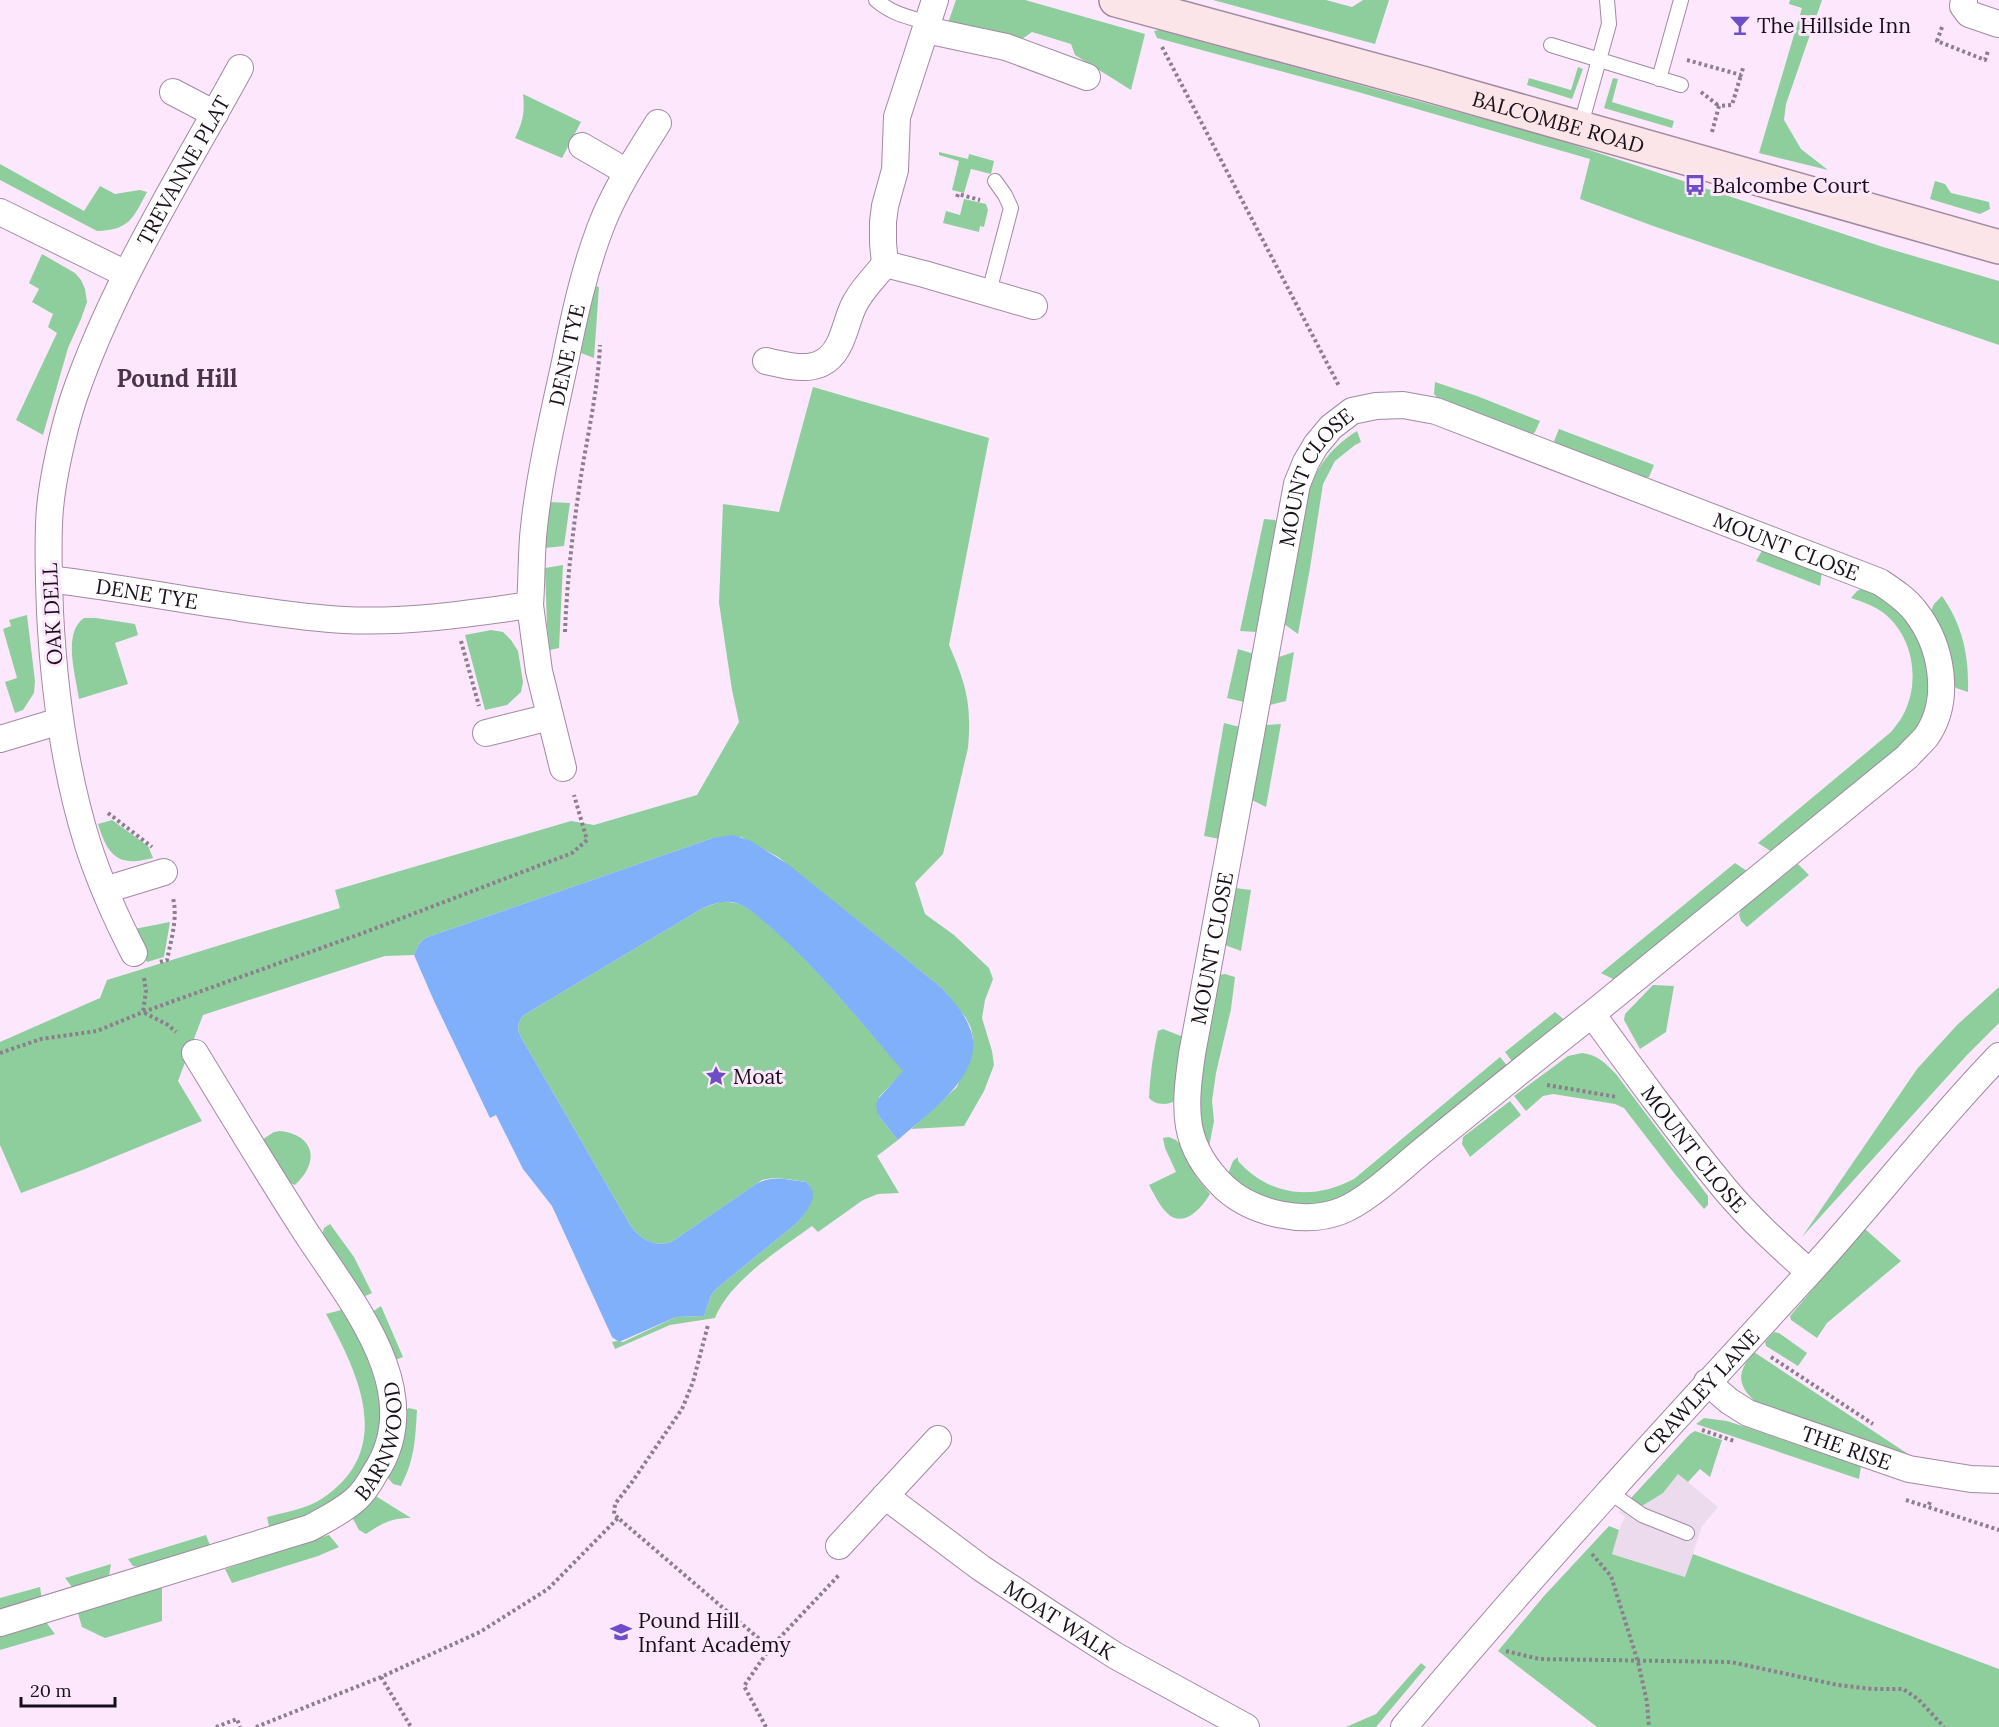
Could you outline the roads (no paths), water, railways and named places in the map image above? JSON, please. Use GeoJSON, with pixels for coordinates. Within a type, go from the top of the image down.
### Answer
{"type":"FeatureCollection","features":[{"type":"Feature","properties":{"kind":"main road","name":"BALCOMBE ROAD"},"geometry":{"type":"LineString","coordinates":[[1116,0],[1376,70],[1999,247]]}},
{"type":"Feature","properties":{"kind":"street"},"geometry":{"type":"LineString","coordinates":[[1964,0],[1963,6],[1970,14],[1998,24]]}},
{"type":"Feature","properties":{"kind":"street"},"geometry":{"type":"LineString","coordinates":[[766,361],[804,368],[817,366],[828,360],[836,350],[855,301],[885,264],[883,222],[895,170],[897,117],[930,17],[1087,77]]}},
{"type":"Feature","properties":{"kind":"street","name":"TREVANNE PLAT"},"geometry":{"type":"LineString","coordinates":[[126,274],[240,68]]}},
{"type":"Feature","properties":{"kind":"street"},"geometry":{"type":"LineString","coordinates":[[173,92],[215,114]]}},
{"type":"Feature","properties":{"kind":"street","name":"DENE TYE"},"geometry":{"type":"LineString","coordinates":[[563,768],[539,671],[531,604],[534,530],[543,467],[573,325],[588,265],[601,226],[627,172],[658,123]]}},
{"type":"Feature","properties":{"kind":"street"},"geometry":{"type":"LineString","coordinates":[[582,146],[627,172]]}},
{"type":"Feature","properties":{"kind":"street"},"geometry":{"type":"LineString","coordinates":[[0,212],[126,274]]}},
{"type":"Feature","properties":{"kind":"street"},"geometry":{"type":"LineString","coordinates":[[885,264],[1034,306]]}},
{"type":"Feature","properties":{"kind":"street","name":"OAK DELL"},"geometry":{"type":"LineString","coordinates":[[126,274],[74,398],[60,452],[50,507],[49,579],[52,650],[60,721],[80,814],[88,846],[105,890],[134,953]]}},
{"type":"Feature","properties":{"kind":"street","name":"MOUNT CLOSE"},"geometry":{"type":"LineString","coordinates":[[1402,405],[1436,411],[1499,434],[1581,468],[1880,582],[1915,610],[1927,629],[1940,669],[1941,691],[1938,713],[1926,736],[1906,757],[1592,1014],[1362,1198],[1343,1210],[1321,1217],[1272,1212],[1252,1206],[1232,1194],[1214,1177],[1190,1138],[1186,1114],[1192,1054],[1297,484],[1316,445],[1331,427],[1352,411],[1376,406],[1402,405]]}},
{"type":"Feature","properties":{"kind":"street","name":"DENE TYE"},"geometry":{"type":"LineString","coordinates":[[49,579],[275,614],[342,620],[393,621],[455,616],[531,604]]}},
{"type":"Feature","properties":{"kind":"street"},"geometry":{"type":"LineString","coordinates":[[486,733],[550,717]]}},
{"type":"Feature","properties":{"kind":"street"},"geometry":{"type":"LineString","coordinates":[[0,740],[60,721]]}},
{"type":"Feature","properties":{"kind":"street"},"geometry":{"type":"LineString","coordinates":[[105,890],[164,872]]}},
{"type":"Feature","properties":{"kind":"street","name":"MOUNT CLOSE"},"geometry":{"type":"LineString","coordinates":[[1592,1014],[1656,1102],[1725,1190],[1809,1272]]}},
{"type":"Feature","properties":{"kind":"street","name":"BARNWOOD"},"geometry":{"type":"LineString","coordinates":[[0,1623],[310,1528],[336,1514],[358,1498],[381,1464],[389,1443],[393,1425],[392,1403],[387,1375],[378,1350],[356,1308],[306,1233],[195,1053]]}},
{"type":"Feature","properties":{"kind":"street","name":"CRAWLEY LANE"},"geometry":{"type":"LineString","coordinates":[[1404,1727],[1573,1530],[1809,1272],[1999,1056]]}},
{"type":"Feature","properties":{"kind":"street","name":"THE RISE"},"geometry":{"type":"LineString","coordinates":[[1707,1382],[1729,1401],[1748,1413],[1909,1469],[1942,1476],[1999,1480]]}},
{"type":"Feature","properties":{"kind":"street"},"geometry":{"type":"LineString","coordinates":[[839,1546],[938,1439]]}},
{"type":"Feature","properties":{"kind":"street","name":"MOAT WALK"},"geometry":{"type":"LineString","coordinates":[[885,1496],[981,1568],[1116,1656],[1246,1727]]}},
{"type":"Feature","properties":{"kind":"lane"},"geometry":{"type":"LineString","coordinates":[[876,0],[898,15],[930,17]]}},
{"type":"Feature","properties":{"kind":"lane"},"geometry":{"type":"LineString","coordinates":[[1580,128],[1609,24],[1607,0]]}},
{"type":"Feature","properties":{"kind":"lane"},"geometry":{"type":"LineString","coordinates":[[1659,79],[1681,0]]}},
{"type":"Feature","properties":{"kind":"lane"},"geometry":{"type":"LineString","coordinates":[[1551,45],[1681,85]]}},
{"type":"Feature","properties":{"kind":"lane"},"geometry":{"type":"LineString","coordinates":[[989,292],[1011,208],[1005,195],[994,181]]}},
{"type":"Feature","properties":{"kind":"lane"},"geometry":{"type":"LineString","coordinates":[[1608,1491],[1641,1515],[1687,1533]]}},
{"type":"Feature","properties":{"kind":"water"},"geometry":{"type":"Polygon","coordinates":[[[733,835],[751,841],[789,865],[942,988],[967,1021],[973,1043],[971,1059],[964,1075],[953,1090],[898,1140],[878,1115],[876,1104],[903,1071],[804,959],[751,911],[730,902],[716,903],[703,908],[524,1015],[518,1027],[522,1039],[629,1223],[648,1241],[660,1244],[673,1241],[762,1181],[780,1179],[806,1182],[812,1192],[813,1197],[809,1207],[798,1222],[716,1289],[711,1295],[704,1316],[676,1317],[619,1342],[612,1337],[552,1206],[523,1169],[496,1115],[490,1118],[414,955],[425,938],[713,838],[733,835]]]}},
{"type":"Feature","properties":{"kind":"place","name":"The Hillside Inn"},"geometry":{"type":"Point","coordinates":[1740,25]}},
{"type":"Feature","properties":{"kind":"place","name":"Balcombe Court"},"geometry":{"type":"Point","coordinates":[1695,185]}},
{"type":"Feature","properties":{"kind":"place","name":"Moat"},"geometry":{"type":"Point","coordinates":[716,1076]}},
{"type":"Feature","properties":{"kind":"place","name":"Pound Hill Infant Academy"},"geometry":{"type":"Point","coordinates":[621,1632]}},
{"type":"Feature","properties":{"kind":"district","name":"Pound Hill"},"geometry":{"type":"Point","coordinates":[177,378]}}]}
